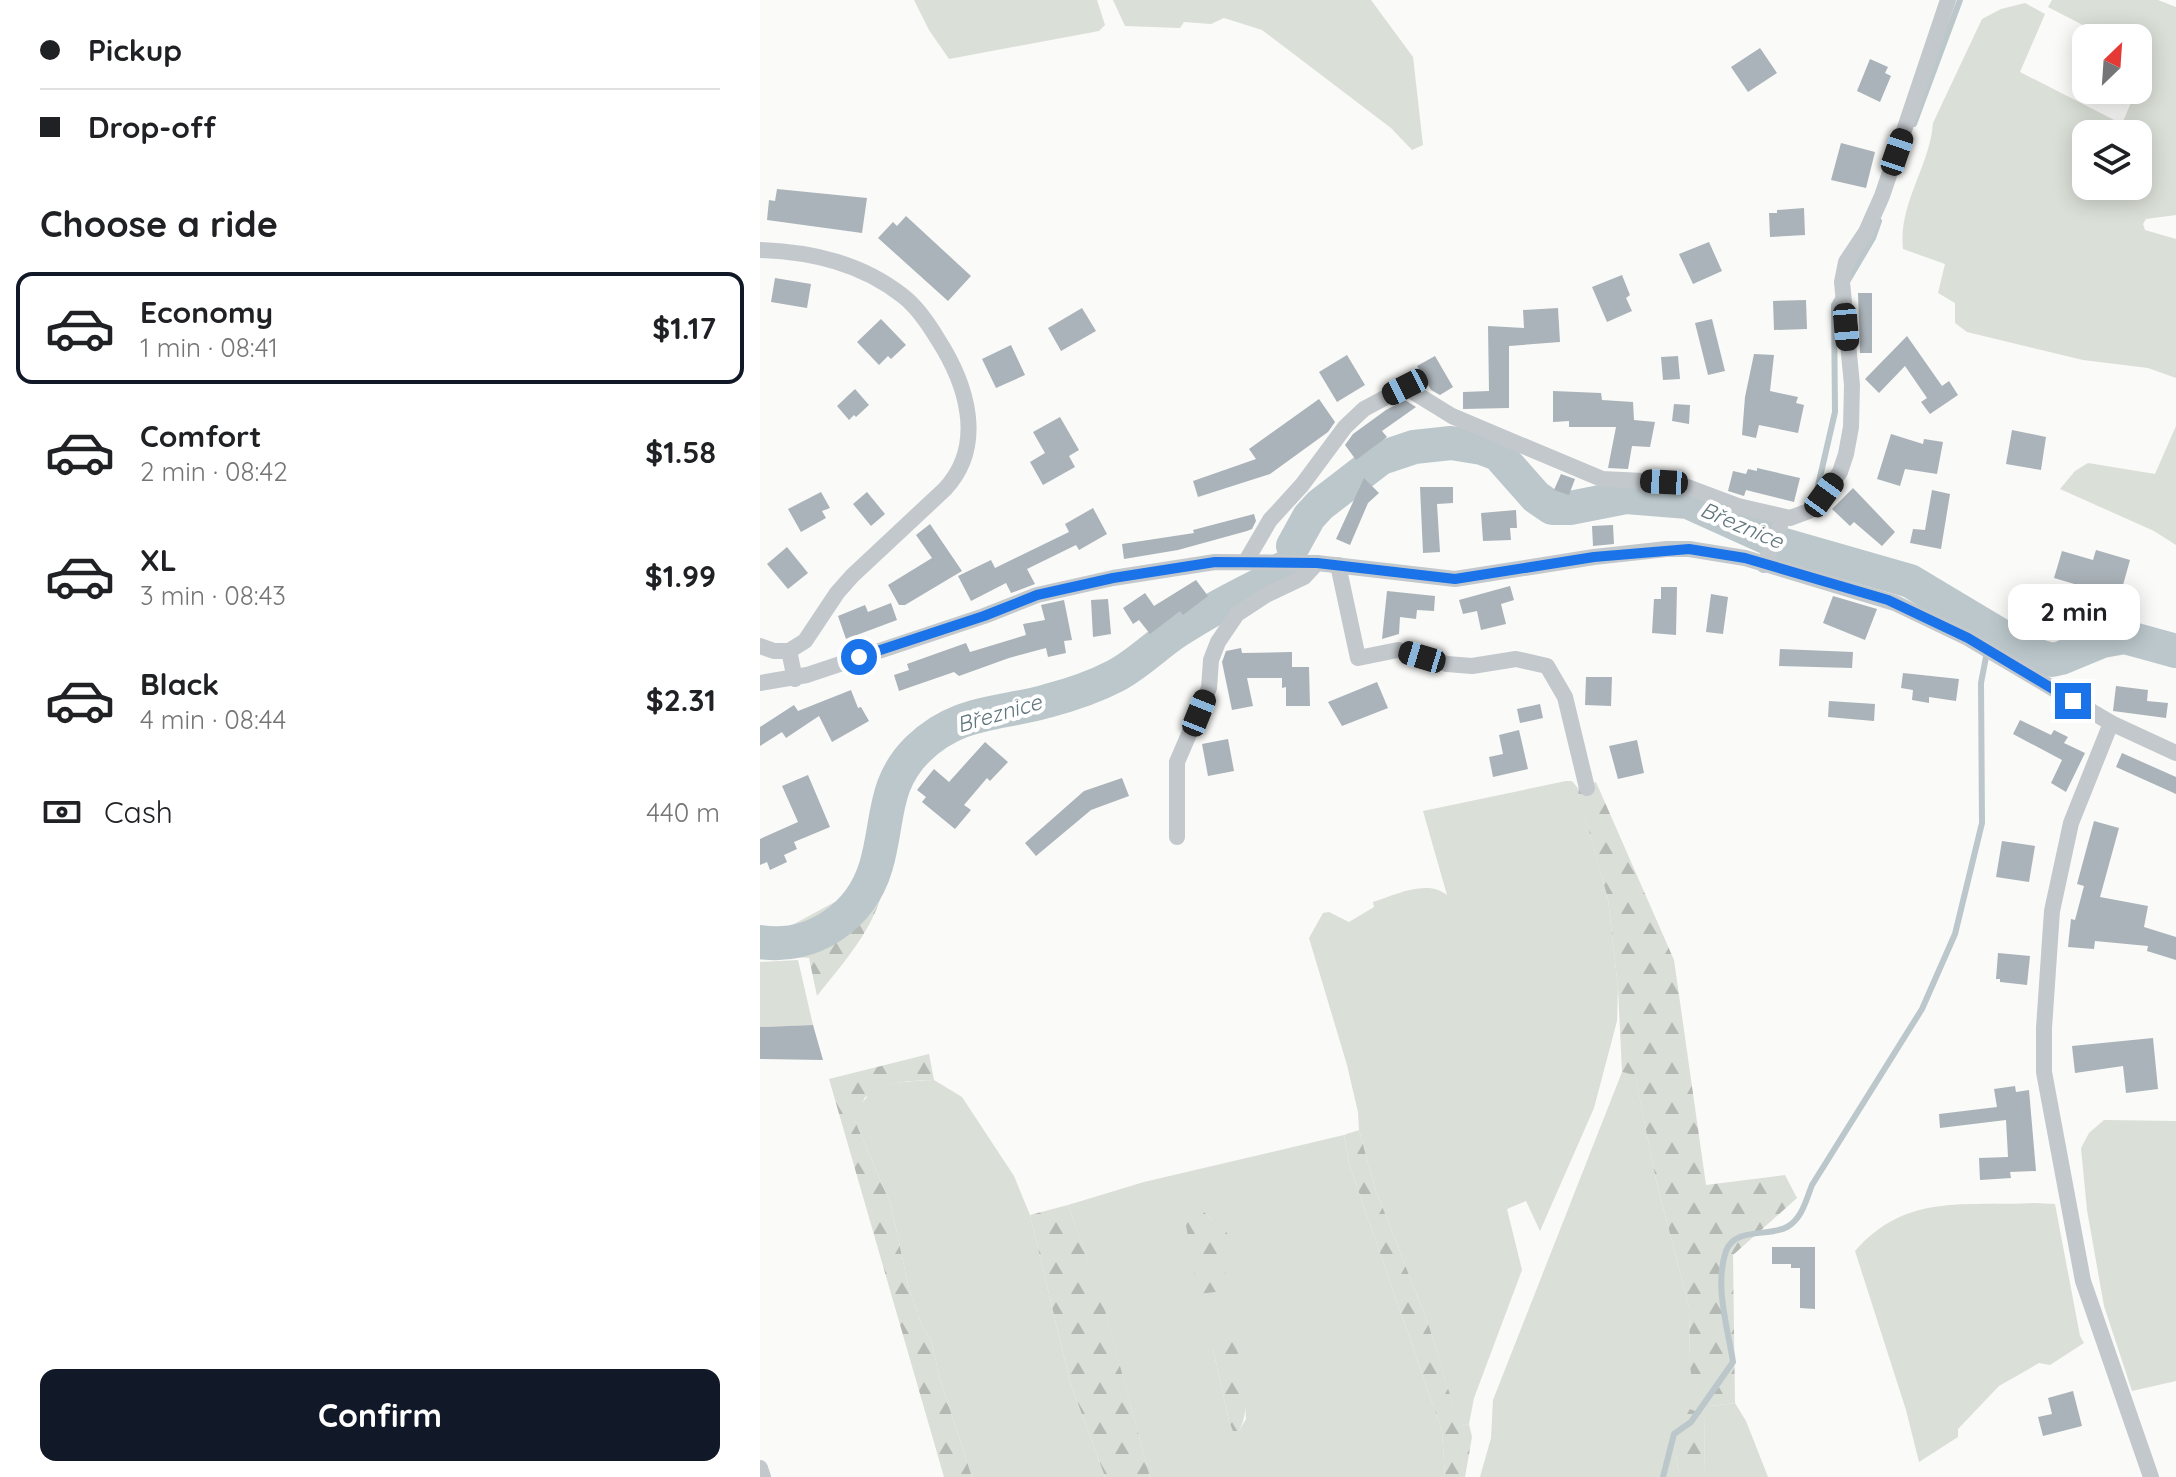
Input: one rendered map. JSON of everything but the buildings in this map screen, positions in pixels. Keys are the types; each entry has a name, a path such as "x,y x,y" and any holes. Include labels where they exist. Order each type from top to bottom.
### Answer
{"street":[{"path":"1766,558 1780,524 1816,504 1834,482 1846,454 1851,427 1852,385 1843,267 1866,232 1878,205 1948,0"},
{"path":"760,250 804,253 834,260 901,295 919,312 948,354 963,392 969,418 966,455 954,480 852,576 805,641 789,651 774,651 760,646"},
{"path":"1246,561 1270,520 1302,485 1345,427 1364,409 1405,387 1452,416 1590,475 1613,481 1682,485 1780,524"},
{"path":"760,683 795,679 984,616 1037,595 1113,578 1215,562 1317,563 1455,579 1594,557 1689,549 1766,558 1881,597 1968,638 2111,723 2176,753"},
{"path":"1177,837 1177,762 1209,688 1211,660 1218,642 1237,614 1266,595 1304,577 1317,563"},
{"path":"1338,565 1358,658 1398,650 1447,664 1472,666 1516,659 1547,666 1565,697 1587,788"},
{"path":"789,651 795,679"},
{"path":"2111,723 2071,823 2052,911 2044,1072 2083,1281 2151,1477"},
{"path":"760,1468 763,1477"}],"green space":[{"path":"914,0 1097,0 1105,25 1099,31 949,59 929,30"},
{"path":"1113,0 1371,0 1413,57 1423,145 1412,150 1391,128 1262,30 1224,18 1211,24 1184,22 1180,28 1125,26"},
{"path":"2052,0 2158,0 2176,7 2176,215 2146,219 2143,224 2145,230 2176,239 2176,378 2148,368 2083,360 1967,332 1955,323 1955,303 1938,293 1945,264 1903,249 1905,216 1931,139 1933,123 1982,19 2001,9 2025,3 2045,14 2020,72 2072,99 2072,104 2083,104 2114,120 2072,120 2072,200 2152,200 2152,120 2124,120 2130,104 2152,104 2152,24 2081,24 2048,7"},
{"path":"2176,426 2176,545 2154,531 2060,489 2075,471 2088,463 2155,474"},
{"path":"1572,781 1577,787 1608,899 1618,988 1617,1021 1594,1108 1540,1231 1526,1201 1507,1209 1522,1270 1474,1398 1469,1424 1464,1426 1458,1422 1429,1326 1375,1188 1359,1130 1347,1065 1309,938 1323,913 1329,912 1349,922 1374,907 1373,902 1401,892 1430,888 1447,895 1423,811"},
{"path":"1596,782 1674,960 1706,1185 1785,1175 1797,1198 1733,1255 1735,1403 1710,1406 1694,1399 1689,1307 1656,1180 1635,1075 1622,1072 1618,988 1608,899 1577,788"},
{"path":"864,864 885,873 877,907 861,939 817,996 809,958 760,954 760,928 783,930 842,898"},
{"path":"798,960 813,1025 760,1027 760,962"},
{"path":"929,1054 934,1080 894,1084 865,1097 855,1121 891,1205 909,1289 922,1326 931,1340 940,1379 972,1477 944,1477 829,1079"},
{"path":"1622,1072 1635,1074 1656,1180 1689,1307 1690,1365 1710,1406 1735,1403 1746,1421 1768,1477 1704,1477 1705,1416 1676,1455 1679,1477 1480,1477 1491,1438 1493,1400"},
{"path":"934,1080 962,1097 1014,1176 1030,1215 1070,1382 1105,1477 972,1477 940,1379 931,1340 922,1326 909,1289 891,1205 855,1121 866,1098 875,1091 896,1083"},
{"path":"2104,1120 2176,1121 2176,1381 2132,1391 2104,1306 2087,1210 2081,1148 2089,1133"},
{"path":"1359,1130 1375,1188 1429,1326 1458,1421 1464,1426 1469,1424 1472,1437 1465,1477 1445,1477 1442,1431 1349,1164 1344,1135"},
{"path":"1344,1135 1349,1164 1442,1431 1445,1477 1150,1477 1102,1300 1068,1205 1144,1182","holes":["1195,1204 1212,1220 1224,1275 1224,1290","1213,1349 1244,1385 1246,1419 1239,1431 1229,1421"]},
{"path":"1195,1203 1212,1220 1225,1226 1229,1241 1224,1291 1198,1294 1183,1208"},
{"path":"1961,1204 2055,1204 2080,1336 2084,1343 2050,1365 2039,1363 1999,1386 1958,1429 1958,1437 1919,1462 1906,1410 1855,1251 1875,1232 1895,1219 1916,1211"},
{"path":"1068,1205 1102,1299 1150,1477 1105,1477 1070,1382 1030,1215"},
{"path":"1228,1335 1233,1336 1245,1384 1246,1409 1239,1431 1233,1431 1229,1421 1213,1349"},
{"path":"1687,1408 1705,1415 1704,1477 1679,1477 1676,1455"}],"waterway":[{"path":"1914,124 1960,0"},
{"path":"1847,282 1873,238 1879,221"},
{"path":"1817,490 1835,412 1834,305 1840,295"},
{"name":"Březnice","path":"1293,546 1309,517 1320,505 1381,458 1414,447 1451,443 1498,454 1536,497 1552,508 1570,508 1626,497 1688,502 1781,544 1910,581 2032,654 2052,660 2102,641 2125,637 2176,651"},
{"path":"1781,544 1794,534"},
{"name":"Březnice","path":"760,942 798,941 816,935 846,915 859,901 876,866 888,804 898,776 906,762 933,736 963,720 1056,699 1107,680 1132,666 1190,623 1270,580 1282,569"},
{"path":"1663,1477 1674,1434 1691,1422 1733,1362 1721,1278 1730,1243 1744,1235 1779,1230 1796,1219 1812,1185 1922,1009 1955,934 1982,823 1981,683 1991,631"}],"route":[{"path":"859,657 1037,595 1113,578 1215,562 1317,563 1455,579 1594,557 1689,549 1745,558 1888,600 1968,638 2073,701"}]}
